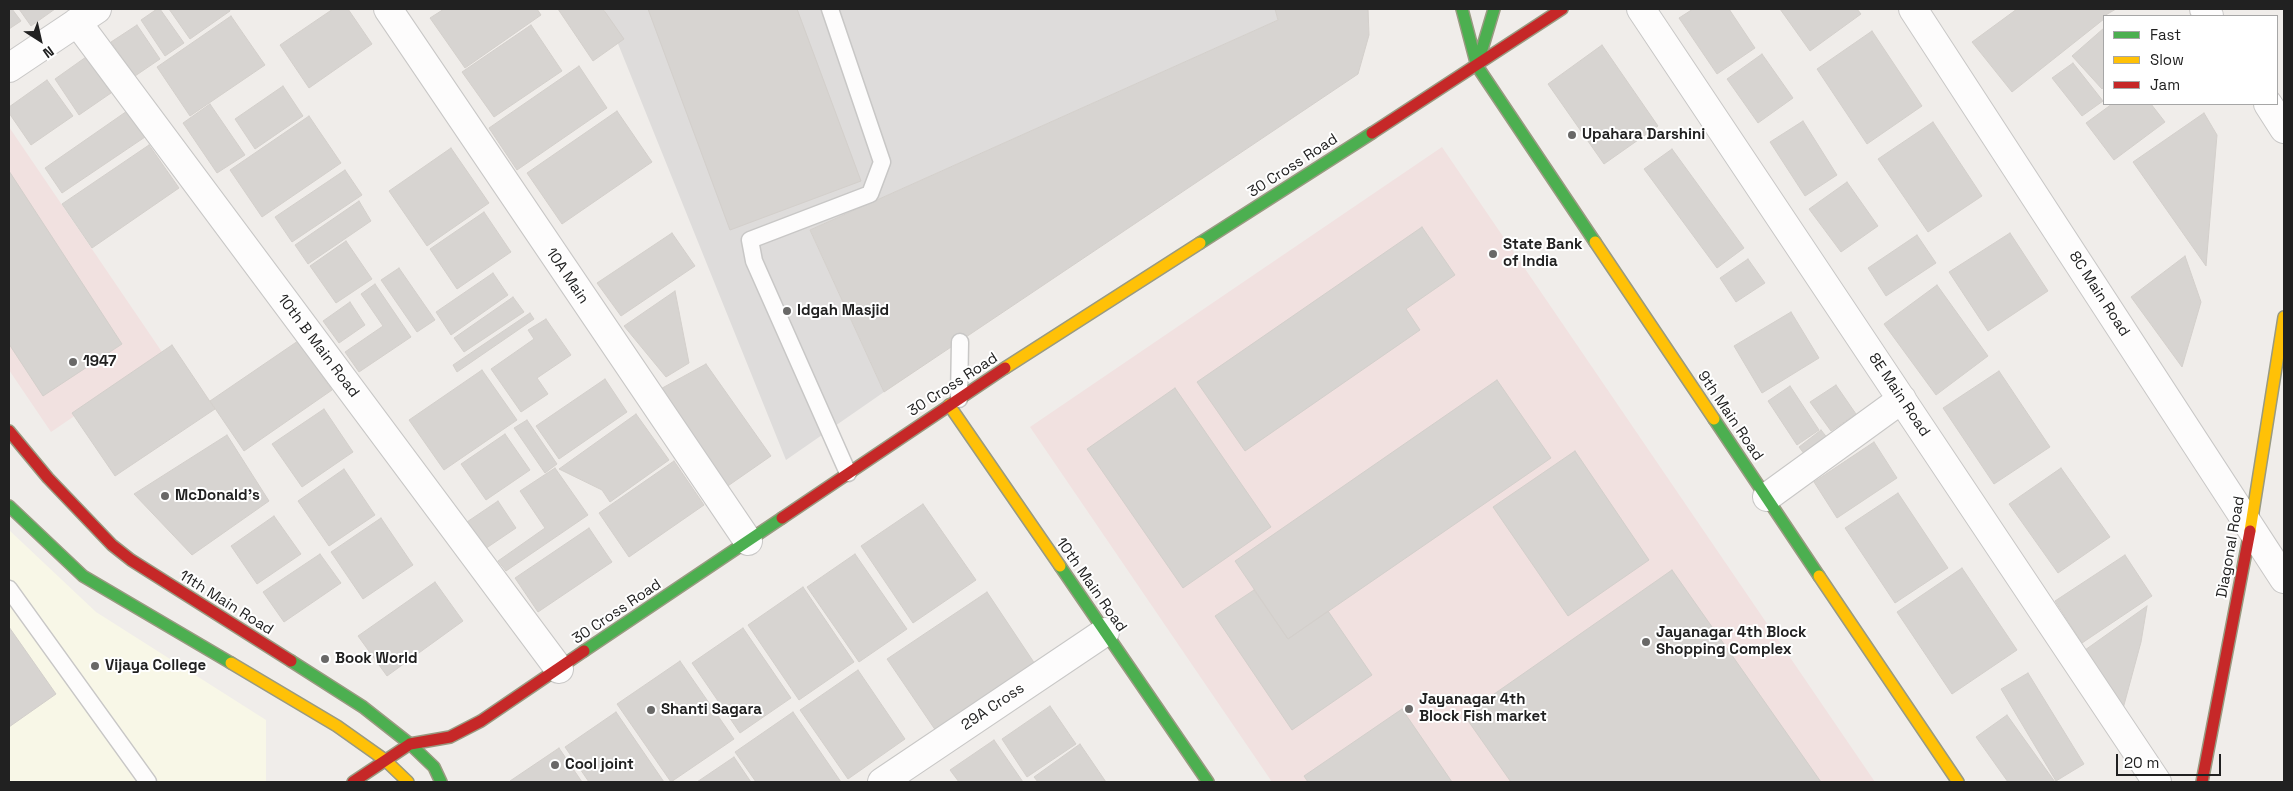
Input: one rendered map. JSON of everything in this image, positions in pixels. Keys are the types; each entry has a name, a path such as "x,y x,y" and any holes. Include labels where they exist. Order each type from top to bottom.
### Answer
{"main road":[{"name":"9th Main Road","path":"1462,9 1478,66 1958,782"},
{"path":"1478,66 1494,9"},
{"name":"30 Cross Road","path":"450,738 481,721 560,669 954,402 1478,66 1562,9"},
{"name":"Diagonal Road","path":"2202,782 2251,528 2284,317"},
{"name":"10th Main Road","path":"954,402 1105,632 1208,782"},
{"name":"11th Main Road","path":"9,432 48,478 112,545 131,560 363,707 410,744 438,760 440,782"},
{"path":"9,506 83,576 337,726 385,760 408,782"},
{"path":"353,782 410,744 450,738"},
{"path":"423,777 438,760 450,738"}],"street":[{"name":"10A Main","path":"388,9 748,541"},
{"name":"8E Main Road","path":"1641,9 2157,782"},
{"name":"8C Main Road","path":"1913,9 2284,579"},
{"path":"9,68 87,16"},
{"name":"10th B Main Road","path":"87,16 560,669"},
{"path":"2269,105 2284,129"},
{"path":"1767,497 1902,399"},
{"name":"29A Cross","path":"882,782 1105,632"}],"lane":[{"path":"830,9 882,162 870,194 750,240 754,261 848,473"},
{"path":"954,402 960,342"},
{"path":"9,589 148,782"}],"shaded area":[{"name":"Idgah Masjid","path":"604,9 1275,9 1278,20 810,230 884,392 786,460"},
{"path":"9,127 164,355 51,432 9,370"},
{"path":"1442,147 1875,782 1272,782 1030,427"},
{"name":"Vijaya College","path":"9,530 96,612 266,720 266,782 9,782"}],"building":[{"path":"9,9 12,9 21,21 9,29"},
{"path":"19,9 55,9 31,26"},
{"path":"157,9 160,9 184,43 165,56 141,20"},
{"path":"169,9 229,9 230,11 190,39"},
{"path":"333,9 348,9 372,44 309,88 280,45"},
{"path":"444,9 537,9 541,15 465,68 430,18"},
{"path":"558,9 603,9 624,39 593,61"},
{"path":"648,9 797,9 861,181 730,230"},
{"path":"1275,9 1368,9 1369,35 1358,74 884,392 810,230 1278,20"},
{"path":"1693,9 1729,9 1755,48 1717,74 1679,18"},
{"path":"1780,9 1857,9 1861,14 1810,51"},
{"path":"2017,9 2116,9 2103,15 2103,20 2012,92 1972,42"},
{"path":"231,16 265,65 190,116 157,67"},
{"path":"137,25 160,59 135,76 111,42"},
{"path":"531,25 562,71 494,117 462,72"},
{"path":"2103,29 2102,89 2072,56"},
{"path":"1872,31 1922,106 1867,144 1817,69"},
{"path":"1602,45 1658,126 1604,164 1548,84"},
{"path":"1762,54 1793,98 1758,123 1727,79"},
{"path":"86,57 111,93 79,115 55,79"},
{"path":"2073,63 2103,101 2082,116 2052,78"},
{"path":"579,66 607,108 517,170 489,128"},
{"path":"47,80 73,116 31,145 9,113 9,107"},
{"path":"283,86 303,116 255,149 235,119"},
{"path":"210,104 245,155 217,173 183,123"},
{"path":"2111,105 2152,105 2165,122 2114,160 2086,123"},
{"path":"130,109 148,135 62,193 45,168"},
{"path":"617,111 652,162 562,224 527,173"},
{"path":"2204,113 2217,135 2206,266 2133,162"},
{"path":"309,116 341,163 262,217 230,170"},
{"path":"1803,121 1837,175 1805,196 1770,142"},
{"path":"1933,122 1982,196 1928,232 1878,159"},
{"path":"149,145 179,188 92,248 62,204"},
{"path":"451,148 489,203 427,246 389,191"},
{"path":"1672,149 1744,248 1717,268 1644,169"},
{"path":"345,170 362,195 292,242 275,217"},
{"path":"9,171 122,344 43,396 9,344"},
{"path":"1847,182 1878,226 1841,252 1809,209"},
{"path":"359,201 371,221 308,264 295,245"},
{"path":"484,212 511,252 457,289 430,249"},
{"path":"1422,227 1455,275 1406,309 1420,330 1245,451 1197,382"},
{"path":"672,233 695,266 621,316 597,283"},
{"path":"2010,233 2048,291 1988,331 1949,272"},
{"path":"1917,235 1936,263 1886,296 1868,268"},
{"path":"346,241 372,279 336,303 310,266"},
{"path":"2185,256 2201,302 2182,367 2131,297"},
{"path":"1748,259 1765,283 1736,302 1720,278"},
{"path":"399,268 435,320 417,332 381,280"},
{"path":"493,273 508,295 451,335 436,312"},
{"path":"375,284 411,337 359,372 345,352 383,326 361,294"},
{"path":"1937,285 1988,356 1936,395 1884,324"},
{"path":"675,291 689,363 666,377 624,326"},
{"path":"513,297 524,312 464,352 454,338"},
{"path":"350,302 365,325 339,343 323,321"},
{"path":"1791,312 1819,358 1762,393 1734,346"},
{"path":"530,313 534,319 457,372 453,365"},
{"path":"546,319 571,355 537,378 548,394 521,412 491,369 534,339 528,330"},
{"path":"298,341 332,390 244,451 210,401"},
{"path":"172,345 215,409 115,476 72,413"},
{"path":"706,364 771,456 722,490 655,392"},
{"path":"482,370 517,420 444,470 409,420"},
{"path":"1999,371 2050,447 1994,484 1943,408"},
{"path":"605,379 627,412 559,459 536,426"},
{"path":"1497,380 1551,458 1288,639 1235,561"},
{"path":"1836,385 1856,414 1831,431 1810,402"},
{"path":"1790,386 1819,430 1797,445 1768,401"},
{"path":"1175,388 1271,527 1183,588 1087,449"},
{"path":"324,409 353,452 302,487 272,444"},
{"path":"636,414 669,460 610,502 602,490 559,469"},
{"path":"527,420 557,464 545,473 514,428"},
{"path":"1821,430 1833,445 1811,463 1799,447"},
{"path":"505,434 530,470 486,500 461,464"},
{"path":"227,435 269,501 192,555 134,494"},
{"path":"1874,442 1897,478 1837,518 1814,482"},
{"path":"1575,451 1649,560 1568,616 1493,507"},
{"path":"674,461 704,505 629,557 599,513"},
{"path":"555,468 588,515 506,571 498,561 545,528 520,491"},
{"path":"2061,468 2110,537 2058,573 2009,504"},
{"path":"344,469 375,515 329,546 298,501"},
{"path":"1898,493 1948,568 1895,603 1845,528"},
{"path":"498,501 516,528 479,553 461,526"},
{"path":"923,504 976,580 913,623 861,546"},
{"path":"274,516 301,554 257,584 231,546"},
{"path":"381,518 413,565 363,599 331,552"},
{"path":"589,528 612,562 538,612 515,578"},
{"path":"320,554 341,583 284,622 263,592"},
{"path":"855,554 907,629 859,662 807,587"},
{"path":"2125,555 2152,596 2082,643 2055,601"},
{"path":"1962,568 2017,650 1952,694 1897,612"},
{"name":"Jayanagar 4th Block Shopping Complex","path":"1672,570 1821,782 1511,782 1464,715"},
{"path":"435,582 463,621 387,676 358,636"},
{"path":"803,587 854,662 799,700 748,625"},
{"path":"1254,590 1288,639 1328,611 1372,675 1292,730 1215,616"},
{"path":"987,592 1035,664 936,731 887,659"},
{"path":"2147,606 2141,642 2121,716 2078,655"},
{"path":"9,627 56,694 9,727"},
{"path":"743,628 791,698 740,733 692,663"},
{"path":"680,661 734,739 671,782 617,704"},
{"path":"858,670 905,739 848,779 800,710"},
{"path":"2028,673 2084,764 2056,781 2001,689"},
{"path":"1050,706 1076,744 1027,777 1002,739"},
{"path":"1402,709 1452,782 1308,782 1304,776"},
{"path":"616,712 664,782 589,782 565,747"},
{"path":"793,712 841,782 756,782 735,752"},
{"path":"2007,715 2055,782 2008,782 1976,737"},
{"path":"994,740 1023,782 959,782 950,770"},
{"path":"1080,744 1106,782 1038,782 1034,777"},
{"path":"559,748 582,782 510,781"},
{"path":"734,757 751,782 697,782"}],"traffic: fast":[{"path":"1462,9 1477,66 1595,242"},
{"path":"1477,66 1494,9"},
{"path":"1200,243 1372,133"},
{"path":"1714,419 1819,576"},
{"path":"9,506 83,576 231,663"},
{"path":"584,651 782,518"},
{"path":"1060,566 1208,782"},
{"path":"291,661 363,707 410,744 434,767 441,782"}],"traffic: slow":[{"path":"1595,242 1714,419"},
{"path":"1005,368 1200,243"},
{"path":"2250,531 2284,317"},
{"path":"949,405 1060,566"},
{"path":"1819,576 1958,782"},
{"path":"231,663 337,726 385,760 408,782"}],"traffic: jam":[{"path":"1372,133 1562,9"},
{"path":"782,518 1005,368"},
{"path":"9,431 48,478 112,545 131,560 291,661"},
{"path":"2202,782 2250,531"},
{"path":"353,782 410,744 450,737 481,721 584,651"}],"place":[{"name":"Upahara Darshini","path":"1572,135"},
{"name":"State Bank of India","path":"1493,254"},
{"name":"Idgah Masjid","path":"787,311"},
{"name":"1947","path":"73,362"},
{"name":"McDonald's","path":"165,496"},
{"name":"Jayanagar 4th Block Shopping Complex","path":"1646,642"},
{"name":"Book World","path":"325,659"},
{"name":"Vijaya College","path":"95,666"},
{"name":"Jayanagar 4th Block Fish market","path":"1409,709"},
{"name":"Shanti Sagara","path":"651,710"},
{"name":"Cool joint","path":"555,765"}]}
